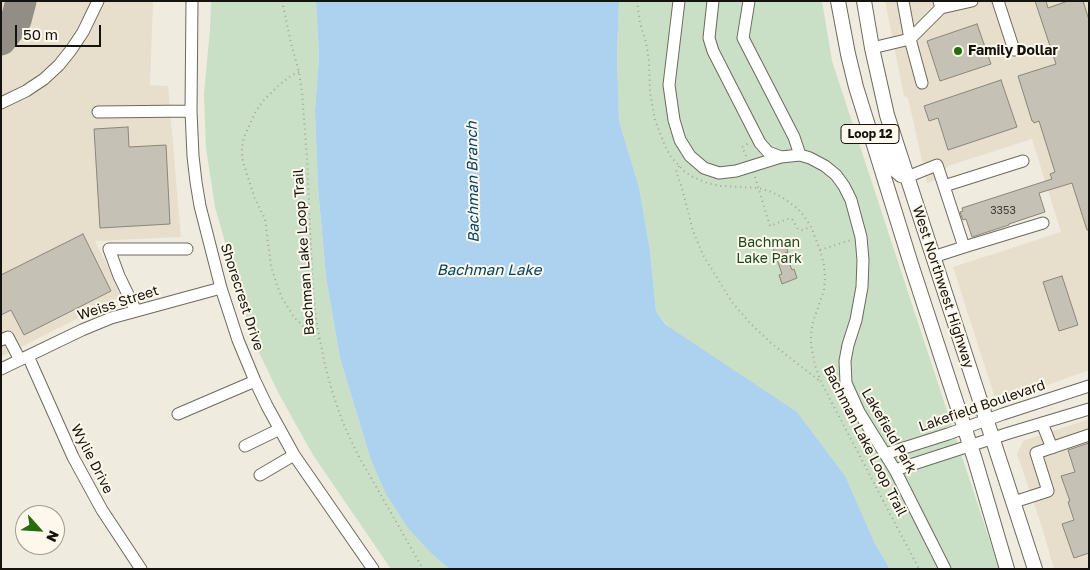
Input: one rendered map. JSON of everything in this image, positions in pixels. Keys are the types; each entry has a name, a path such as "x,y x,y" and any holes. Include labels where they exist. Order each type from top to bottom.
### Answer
{"main road":[{"name":"West Northwest Highway","path":"838,1 856,87 1009,567"},
{"name":"West Northwest Highway","path":"864,1 887,115 1035,569"},
{"path":"856,87 862,102 875,124 892,167 901,175 907,177"}],"street":[{"path":"1,103 44,80 59,65 72,50 83,32 98,1"},
{"name":"Shorecrest Drive","path":"192,1 191,111 193,156 200,206 221,288 238,340 255,381 280,429 294,455 372,569"},
{"path":"680,1 669,85 674,120 680,140 690,156 704,168 719,173 736,171 781,158 800,155 794,137 743,38 749,1"},
{"path":"713,1 709,38 713,51 760,143 768,152 781,158"},
{"path":"872,48 910,40 940,5 972,1"},
{"path":"998,1 1014,50"},
{"path":"906,2 910,40 922,83"},
{"path":"98,112 191,111"},
{"name":"Lakefield Park","path":"800,155 825,166 836,175 852,200 861,236 864,260 862,287 856,320 845,361 846,382 859,412 895,470 945,569"},
{"path":"944,186 1023,161"},
{"path":"907,177 937,165 964,248"},
{"path":"933,257 1043,223"},
{"path":"136,311 119,276 109,248 186,249"},
{"name":"Weiss Street","path":"1,369 111,318 221,288"},
{"name":"Wylie Drive","path":"1,340 8,336 24,358 72,457 102,510 141,569"},
{"path":"178,414 255,381"},
{"name":"Lakefield Boulevard","path":"885,454 1089,386"},
{"path":"895,470 1089,409"},
{"path":"1042,423 1052,448"},
{"path":"244,446 280,429"},
{"path":"1014,502 1048,491 1036,453 1089,435"},
{"path":"260,475 294,455"}],"path":[{"name":"Bachman Lake Loop Trail","path":"282,1 291,43 300,72 307,159 313,290 325,365 343,423 358,455 423,569"},
{"name":"Bachman Lake Loop Trail","path":"637,1 649,60 650,92 655,120 671,157 693,177 706,184 758,188 769,191 790,202 804,216 811,227 820,250 825,277 824,290 811,334 815,366 821,382 919,569"},
{"path":"300,72 292,75 279,85 263,101 256,111 244,138 242,154 255,199 265,219 273,277 282,298 294,317 320,340"},
{"path":"758,139 742,147 751,166 770,226 786,219 792,219 798,229 802,230 811,227"},
{"path":"679,166 676,172 693,231 703,255 732,302 771,344 821,382"},
{"path":"820,250 861,236"}],"shaded area":[{"path":"1,1 153,1 150,85 168,86 181,237 95,241 122,296 1,357"},
{"path":"885,1 1089,1 1089,370 1004,401 995,398 953,267 1061,232 1032,139 948,166 945,170 947,176 927,183 908,98 904,96"},
{"path":"1089,419 1089,569 1054,569 1017,454 1023,441"}],"green space":[{"path":"211,1 315,1 316,3 319,56 315,111 318,188 326,277 340,358 370,457 432,554 449,569 391,569 313,455 279,394 253,340 215,207 206,148 204,94"},
{"name":"Bachman Lake Park","path":"619,1 822,1 832,61 999,569 890,569 874,542 666,324 656,311 650,251 639,187 619,121 617,56"}],"water":[{"name":"Bachman Lake","path":"316,1 619,1 617,56 619,121 639,187 650,251 656,311 666,325 797,412 845,476 874,542 890,569 449,569 432,554 408,528 386,494 370,457 340,358 326,277 318,188 315,111 319,56"}],"building":[{"path":"1035,1 1046,1 1048,8 1068,1 1083,1 1089,20 1089,230 1087,230 1072,183 1039,193 1045,212 972,237 966,219 963,220 960,212 963,211 962,208 1052,179 1050,174 1055,172 1039,121 1034,123 1032,121 1018,76 1056,64"},
{"name":"Family Dollar","path":"977,24 991,64 940,81 927,41"},
{"path":"1001,80 1017,127 948,150 938,118 929,121 924,106"},
{"path":"128,127 129,147 166,145 170,224 100,228 94,129"},
{"path":"83,234 111,291 24,335 11,310 1,315 1,275"},
{"path":"785,243 788,252 785,253 797,278 782,284 779,275 782,274 773,248"},
{"path":"1062,276 1078,325 1059,331 1043,282"},
{"path":"1089,443 1089,553 1074,558 1062,524 1074,520 1068,502 1070,501 1061,476 1075,472 1068,450"}],"taxiway":[{"path":"1,40 16,20 21,1"}],"place":[{"name":"Family Dollar","path":"958,51"}],"water label":[{"name":"Bachman Branch","path":"473,182"}]}
